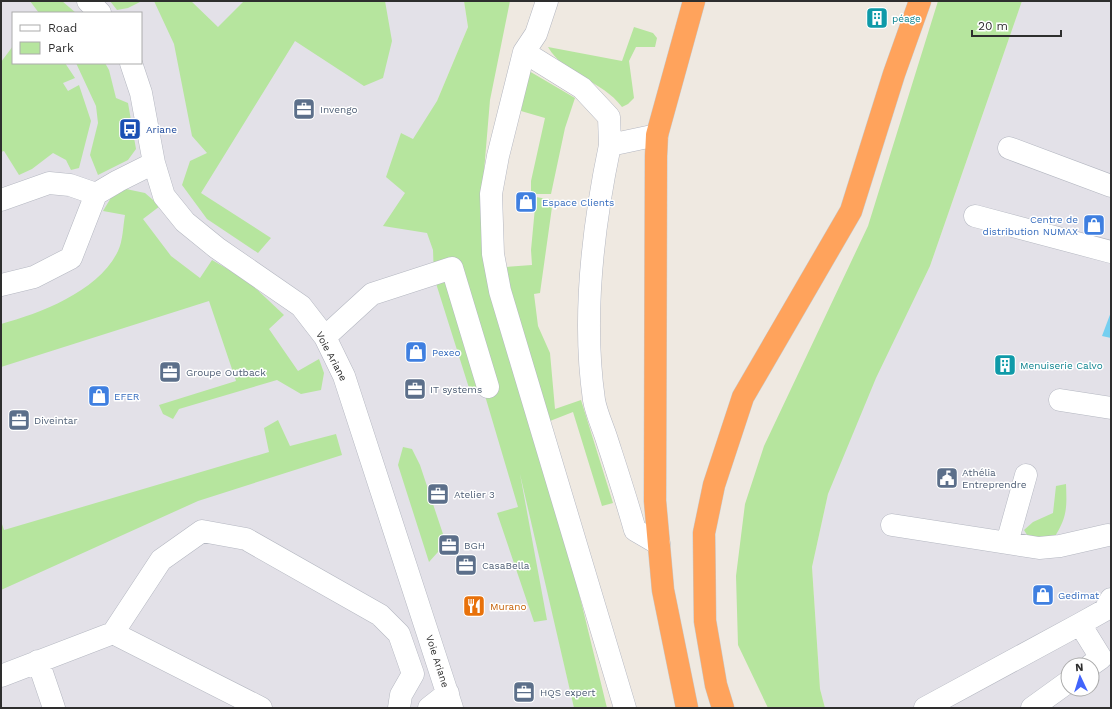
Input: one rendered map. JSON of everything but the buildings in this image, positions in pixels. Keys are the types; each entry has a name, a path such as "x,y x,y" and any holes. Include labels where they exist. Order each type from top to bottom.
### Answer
{"highway":[{"path":"687,708 663,590 655,501 657,135 694,1"},
{"path":"723,708 716,685 705,621 704,533 714,485 743,397 851,211 894,74 920,1"}],"street":[{"path":"88,1 99,12"},
{"path":"547,1 530,43 498,156 491,194 493,254 500,291 625,708"},
{"path":"530,43 582,88 609,118 610,144 602,180 590,284 588,334 594,402 627,499 635,530 659,544"},
{"name":"Voie Ariane","path":"131,64 141,94 154,163 164,196 185,222 217,248 302,306 325,337 344,376 450,700"},
{"path":"610,144 657,135"},
{"path":"1009,148 1111,186"},
{"path":"1,285 34,277 71,258 96,194 154,163"},
{"path":"1,200 49,183 70,185 96,194"},
{"path":"975,216 1111,252"},
{"path":"325,337 372,294 452,268 488,387"},
{"path":"1060,400 1111,408"},
{"path":"1007,543 1026,475"},
{"path":"892,525 1040,548 1060,546 1110,533"},
{"path":"1,676 113,633 161,560 202,532 246,539 380,615 399,634 413,674 401,694 399,708"},
{"path":"925,708 1105,610 1111,600"},
{"path":"1080,624 1099,657"},
{"path":"113,633 261,708"},
{"path":"38,661 54,708"},
{"path":"1032,708 1060,688"},
{"path":"428,708 450,700"}],"shaded area":[{"path":"1,1 464,1 468,27 437,101 574,708 1,708"},
{"path":"1022,1 1111,1 1111,708 825,708 820,689 812,567 828,494 861,407 930,266"}],"green space":[{"path":"30,1 62,1 75,12 38,12"},
{"path":"110,1 142,1 128,8 117,10"},
{"path":"154,1 191,1 218,27 244,1 385,1 392,41 383,78 364,86 295,41 201,193 271,238 258,253 207,219 182,185 190,161 207,153 192,136 174,44"},
{"path":"464,1 510,1 490,100 482,195 607,708 574,708 520,474 547,620 534,622 497,513 518,507 483,389 469,388 434,277 433,250 427,233 383,226 405,193 386,177 401,133 413,139 437,101 468,27"},
{"path":"938,1 1022,1 930,266 876,378 828,494 812,567 820,689 825,708 768,708 738,645 736,576 745,504 764,446 868,226"},
{"path":"634,27 653,33 657,38 655,47 636,47 629,61 634,98 622,107 604,90 564,65 555,57 548,47 622,61"},
{"path":"12,47 12,64 66,64 75,78 63,83 68,91 79,85 91,121 79,168 71,170 66,160 53,153 32,169 19,175 4,151 1,152 1,62"},
{"path":"76,64 106,64 109,70 116,98 128,103 136,149 128,160 98,175 90,155 98,123 96,106"},
{"path":"529,71 575,98 565,128 551,194 531,194 531,181 545,118 521,111"},
{"path":"126,189 145,193 160,206 143,219 171,256 200,278 212,260 248,281 284,315 269,329 298,371 319,359 324,373 321,390 301,394 277,380 179,409 173,419 163,414 159,405 236,381 209,301 1,367 1,324 51,307 83,289 97,278 109,265 120,247 125,215 103,211 112,196"},
{"path":"536,197 553,200 540,293 534,294 538,326 550,353 555,409 581,400 613,503 602,506 573,412 550,421 511,313 505,267 532,265 531,250"},
{"path":"278,420 290,446 336,434 342,455 198,501 1,590 1,521 4,530 269,452 264,428"},
{"path":"403,447 412,449 420,465 446,543 429,562 398,465"},
{"path":"1066,484 1064,518 1054,538 1029,538 1024,530 1033,522 1053,513 1056,486"}],"water":[{"path":"1111,312 1111,338 1102,336"}],"place":[{"name":"péage","path":"877,18"},
{"name":"Invengo","path":"304,109"},
{"name":"Ariane","path":"130,129"},
{"name":"Espace Clients","path":"526,202"},
{"name":"Centre de distribution NUMAX","path":"1094,225"},
{"name":"Pexeo","path":"416,352"},
{"name":"Menuiserie Calvo","path":"1005,365"},
{"name":"Groupe Outback","path":"170,372"},
{"name":"IT systems","path":"415,389"},
{"name":"EFER","path":"99,396"},
{"name":"Diveintar","path":"19,420"},
{"name":"Athélia Entreprendre","path":"947,478"},
{"name":"Atelier 3","path":"438,494"},
{"name":"BGH","path":"449,545"},
{"name":"CasaBella","path":"466,565"},
{"name":"Gedimat","path":"1043,595"},
{"name":"Murano","path":"474,606"},
{"name":"HQS expert","path":"524,692"}]}
